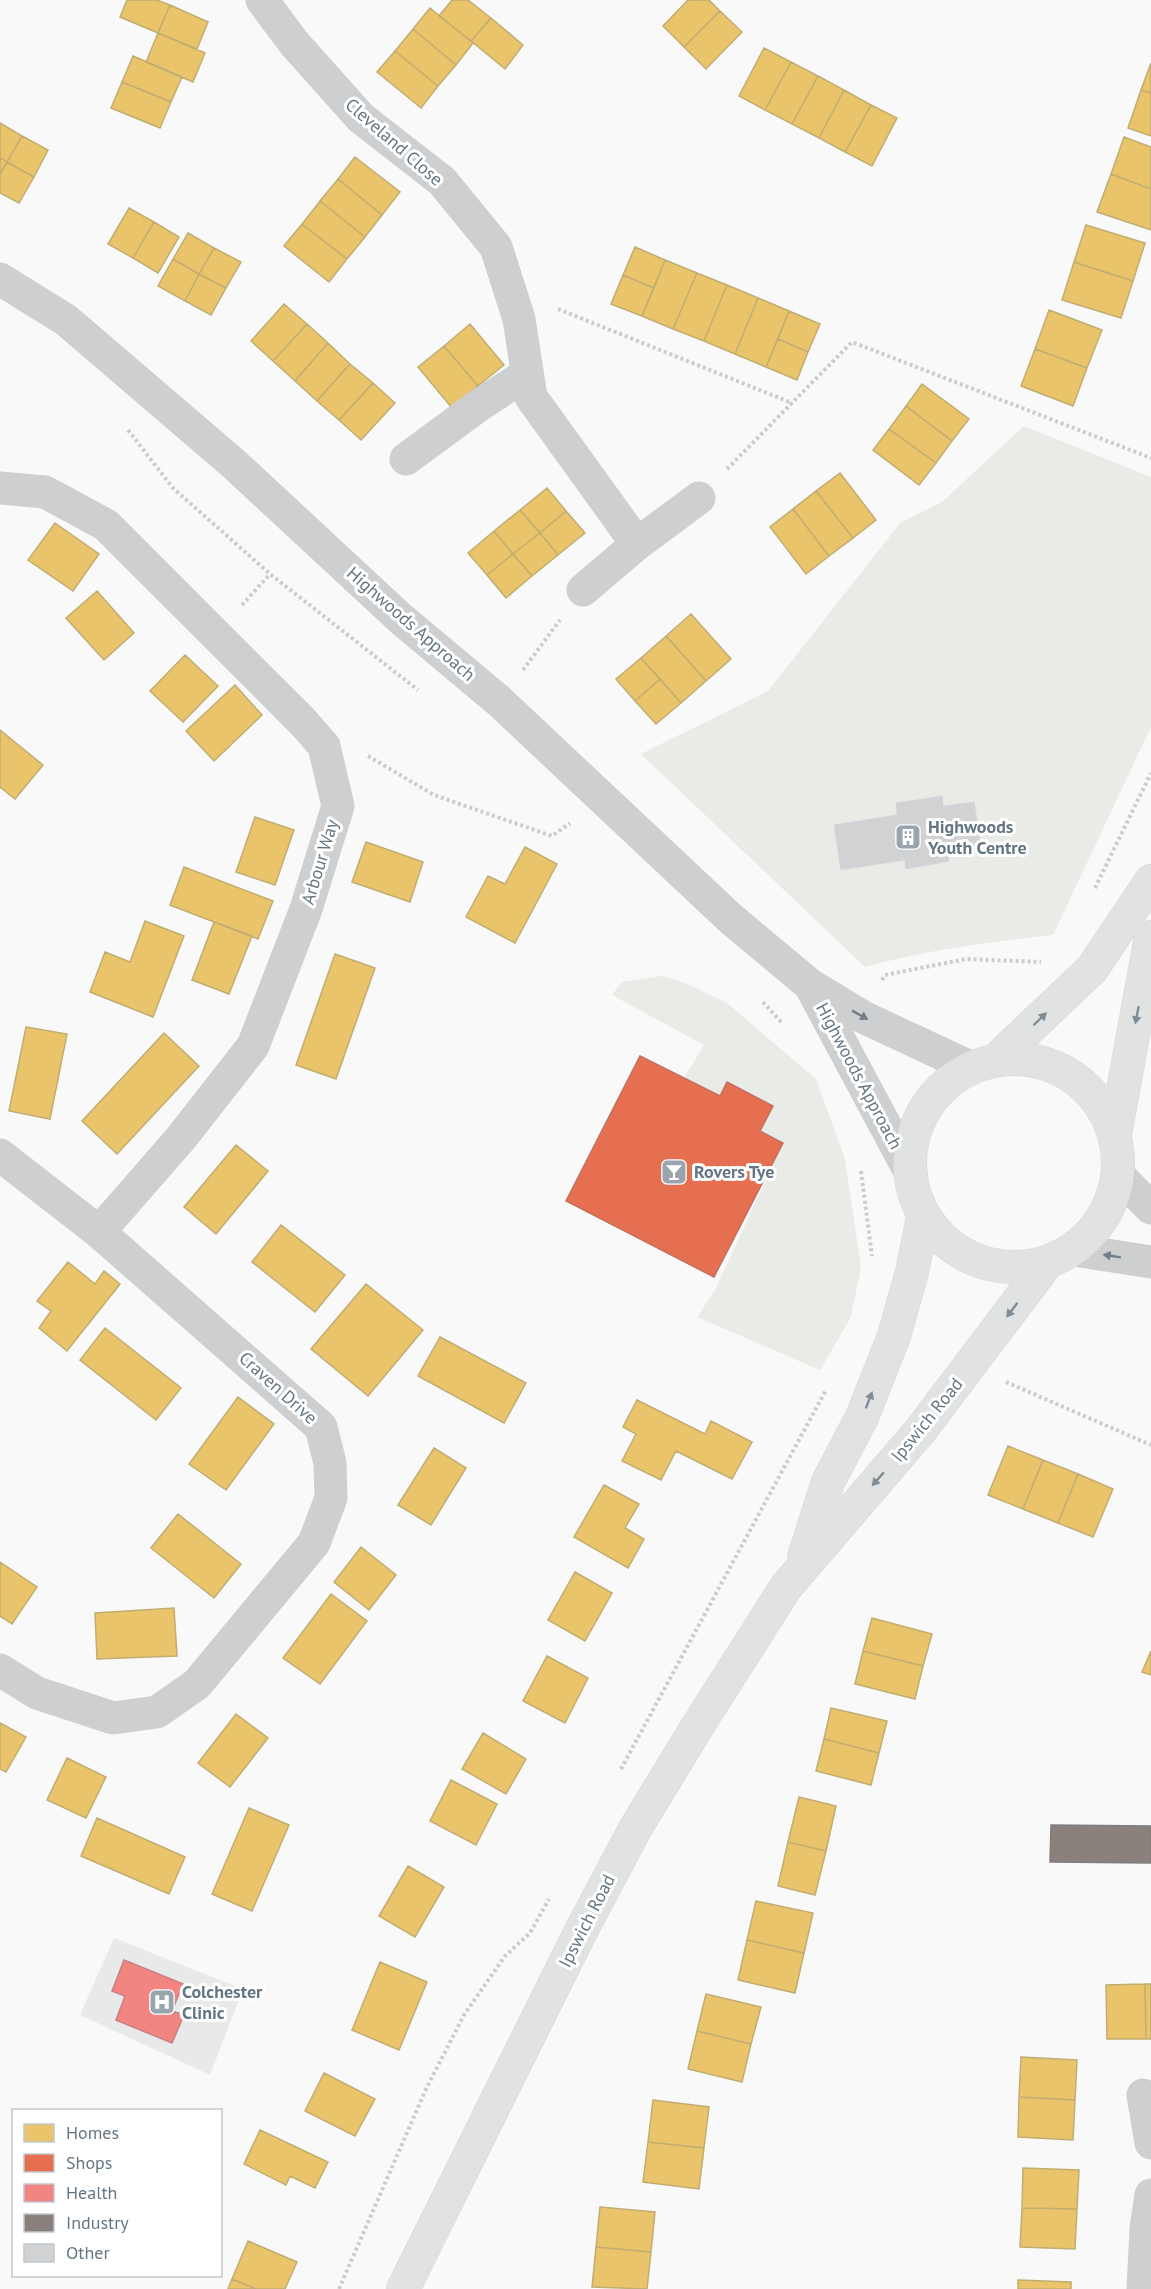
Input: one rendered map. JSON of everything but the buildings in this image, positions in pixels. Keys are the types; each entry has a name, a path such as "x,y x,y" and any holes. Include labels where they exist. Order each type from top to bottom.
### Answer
{"main road":[{"path":"1151,881 1092,969 984,1063 939,1089 915,1125 908,1168 923,1217 959,1253 1004,1269 1061,1257 1105,1217 1119,1176 1115,1134 1151,937"},
{"path":"984,1063 1034,1060 1055,1067 1092,1093 1115,1134"},
{"name":"Ipswich Road","path":"800,1571 828,1482 862,1417 894,1336 912,1272 923,1217"},
{"name":"Ipswich Road","path":"403,2289 581,1931 635,1829 774,1607 800,1571 920,1431 970,1366 1061,1257"}],"street":[{"name":"Cleveland Close","path":"262,0 294,43 361,118 442,181 496,247 519,319 531,397 637,544"},
{"name":"Highwoods Approach","path":"0,279 66,320 234,464 400,618 500,701 730,918 810,984 863,1017 984,1063"},
{"path":"406,459 478,406 527,374"},
{"name":"Arbour Way","path":"0,488 45,492 106,525 295,714 324,747 338,806 306,909 252,1046 181,1138 99,1232"},
{"path":"583,590 637,544 699,498"},
{"name":"Highwoods Approach","path":"810,984 908,1168"},
{"name":"Craven Drive","path":"0,1155 99,1232 321,1427 330,1463 331,1498 314,1543 197,1684 157,1712 113,1718 37,1693 0,1670"},
{"path":"1119,1176 1151,1208"},
{"path":"1061,1257 1151,1262"},
{"path":"1143,2095 1151,2143"},
{"path":"1143,2289 1146,2228 1151,2195"}],"path":[{"path":"510,289 792,403"},
{"path":"699,498 852,342 1151,458"},
{"path":"127,427 173,488 270,574 421,692"},
{"path":"500,701 583,590"},
{"path":"324,747 360,752 434,795 552,836 578,817"},
{"path":"1094,889 1151,773"},
{"path":"863,1017 885,975 966,959 1047,962"},
{"path":"759,998 782,1024"},
{"path":"861,1163 872,1258"},
{"path":"970,1366 1151,1445"},
{"path":"616,1777 829,1385"},
{"path":"339,2289 426,2089 464,2015 505,1956 530,1933 552,1894"}],"shaded area":[{"path":"1024,426 1151,477 1151,727 1053,935 935,951 865,967 641,754 768,691 901,522 942,502"},
{"path":"662,976 683,982 727,1003 816,1079 845,1159 861,1267 851,1317 820,1370 697,1317 715,1290 783,1143 760,1131 773,1106 727,1083 720,1096 684,1078 704,1045 612,995 622,982"},
{"name":"Colchester Clinic","path":"114,1938 243,1989 210,2075 80,2015"}],"place":[{"name":"Highwoods Youth Centre","path":"908,837"},
{"name":"Rovers Tye","path":"674,1172"},
{"name":"Colchester Clinic","path":"162,2002"}]}
